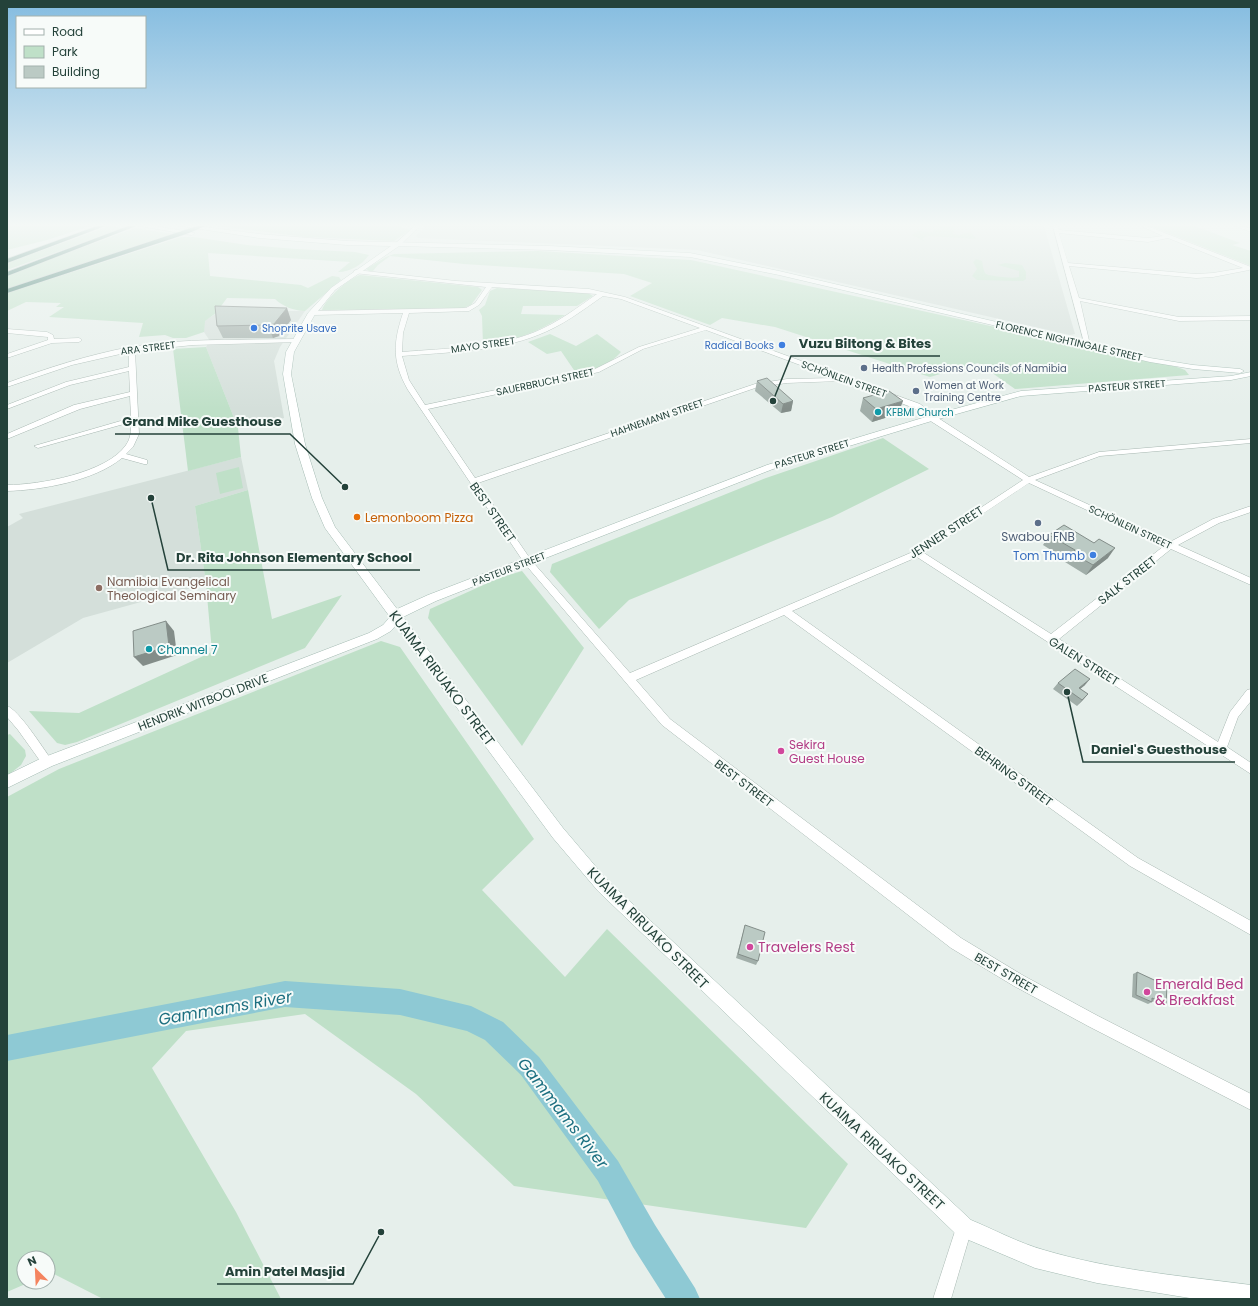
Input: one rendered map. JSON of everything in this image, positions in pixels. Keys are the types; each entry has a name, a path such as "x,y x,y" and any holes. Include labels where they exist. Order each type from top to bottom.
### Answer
{"highway":[{"path":"7,291 19,287"}],"main road":[{"name":"KUAIMA RIRUAKO STREET","path":"336,287 313,313 295,341 290,352 287,374 300,444 316,498 330,528 395,617 558,833 603,886 700,980 964,1228 986,1236 1019,1253 1088,1271 1251,1296"},
{"name":"FLORENCE NIGHTINGALE STREET","path":"834,287 1164,362 1251,373"},
{"name":"FLORENCE NIGHTINGALE STREET","path":"834,287 866,294"},
{"path":"1214,369 1224,374 1222,379"},
{"name":"PASTEUR STREET","path":"395,617 401,612 432,598 770,467 932,418 1021,394 1222,379 1251,373"},
{"name":"HENDRIK WITBOOI DRIVE","path":"7,782 47,762 373,636 387,628 395,617"}],"street":[{"path":"313,313 467,310 477,304 489,287"},
{"name":"SCHÖNLEIN STREET","path":"517,287 603,293 623,298 917,406 932,418 1028,480 1251,582"},
{"path":"1073,287 1087,345"},
{"name":"MAYO STREET","path":"398,354 484,346 524,338 546,329 603,293"},
{"path":"1076,299 1179,319 1251,318"},
{"name":"BEST STREET","path":"406,312 400,330 398,354 403,378 472,482 528,562 630,678 666,722 956,943 1019,981 1093,1021 1251,1102"},
{"name":"SAUERBRUCH STREET","path":"423,408 597,371 641,348 707,328"},
{"path":"7,331 48,334 51,336 51,341"},
{"path":"7,356 51,341 80,340"},
{"name":"ARA STREET","path":"7,385 64,365 132,349 204,342 295,341"},
{"path":"7,488 27,488 84,475 98,469 131,446 134,439 132,349"},
{"path":"7,407 75,381 132,368"},
{"name":"HAHNEMANN STREET","path":"472,482 757,385 787,381 847,380"},
{"path":"7,437 77,407 132,393"},
{"path":"38,446 134,419"},
{"name":"JENNER STREET","path":"630,678 918,553 1028,480 1099,454 1251,441"},
{"path":"120,455 144,462"},
{"name":"SALK STREET","path":"1051,640 1171,545 1216,521 1251,509"},
{"name":"GALEN STREET","path":"918,553 1221,748 1251,769"},
{"name":"BEHRING STREET","path":"786,611 1134,862 1251,928"},
{"path":"1221,748 1234,715 1251,693"},
{"path":"7,710 22,727 47,762"},
{"path":"942,1299 964,1228"}],"shaded area":[{"path":"859,287 1061,287 1075,334 1070,335"},
{"path":"305,311 280,347 274,361 284,418 238,428 206,347 210,341 204,332 204,321 217,313"},
{"name":"Namibia Evangelical Theological Seminary","path":"241,457 248,490 195,506 206,584 83,618 7,663 7,527 23,518 19,514"}],"green space":[{"path":"26,287 333,287 305,311 288,308 275,299 227,298 216,313 205,321 204,332 186,338 173,338 165,335 139,337 143,323 49,317 64,307 56,307 61,303 26,302 7,311 7,293"},
{"path":"342,287 477,287 482,290 471,305 461,309 322,310 328,300"},
{"path":"645,287 813,287 1177,367 1185,370 1189,375 1015,389 978,363 930,377 775,327 722,318 710,325 630,296"},
{"path":"497,288 588,293 593,296 577,306 523,306 521,314 565,315 545,327 526,335 483,344 482,316 479,310 485,305 490,291"},
{"path":"550,334 576,346 597,334 621,352 611,361 600,367 576,373 561,351 547,354 528,342"},
{"path":"206,347 238,428 241,457 188,471 173,349"},
{"path":"883,438 929,469 832,517 629,600 599,629 550,572 552,564 766,478"},
{"path":"239,467 243,488 220,494 216,473"},
{"path":"248,490 272,619 342,595 305,648 77,742 65,745 57,743 29,711 79,713 212,652 206,584 195,506"},
{"path":"522,571 584,648 522,746 428,618 430,609 499,578"},
{"path":"381,641 400,647 534,839 482,890 565,977 607,929 848,1164 806,1228 514,1186 416,1094 305,1014 186,1031 152,1068 236,1212 281,1299 103,1299 56,1275 56,1250 16,1250 16,1288 7,1292 7,797 59,769"},
{"path":"10,734 25,750 26,756 21,765 7,776 7,735"}],"building":[{"path":"215,306 287,308 274,324 217,326"},
{"path":"767,378 793,401 783,404 757,381"},
{"path":"889,391 903,401 876,409 863,398"},
{"path":"1064,525 1094,543 1099,539 1115,548 1093,565 1072,553 1075,550 1049,535"},
{"path":"166,621 169,646 134,657 133,631"},
{"path":"1075,669 1090,679 1079,688 1088,694 1082,700 1058,683"},
{"name":"Travelers Rest","path":"745,925 765,932 758,961 738,954"},
{"name":"Emerald Bed & Breakfast","path":"1137,972 1167,986 1166,1004 1152,998 1152,1002 1136,995"}],"waterway":[{"name":"Gammams River","path":"7,1048 285,994 400,1002 471,1019 494,1031 530,1066 608,1171 644,1236 684,1299"}],"place":[{"name":"Shoprite Usave","path":"254,328"},
{"name":"Radical Books","path":"782,345"},
{"name":"Health Professions Councils of Namibia","path":"864,368"},
{"name":"Women at Work Training Centre","path":"916,391"},
{"name":"Vuzu Biltong & Bites","path":"773,401"},
{"name":"KFBMI Church","path":"878,412"},
{"name":"Grand Mike Guesthouse","path":"345,487"},
{"name":"Dr. Rita Johnson Elementary School","path":"151,498"},
{"name":"Lemonboom Pizza","path":"357,517"},
{"name":"Swabou FNB","path":"1038,523"},
{"name":"Tom Thumb","path":"1093,555"},
{"name":"Namibia Evangelical Theological Seminary","path":"99,588"},
{"name":"Channel 7","path":"149,649"},
{"name":"Daniel's Guesthouse","path":"1067,692"},
{"name":"Sekira Guest House","path":"781,751"},
{"name":"Travelers Rest","path":"750,947"},
{"name":"Emerald Bed & Breakfast","path":"1147,992"},
{"name":"Amin Patel Masjid","path":"381,1232"}]}
